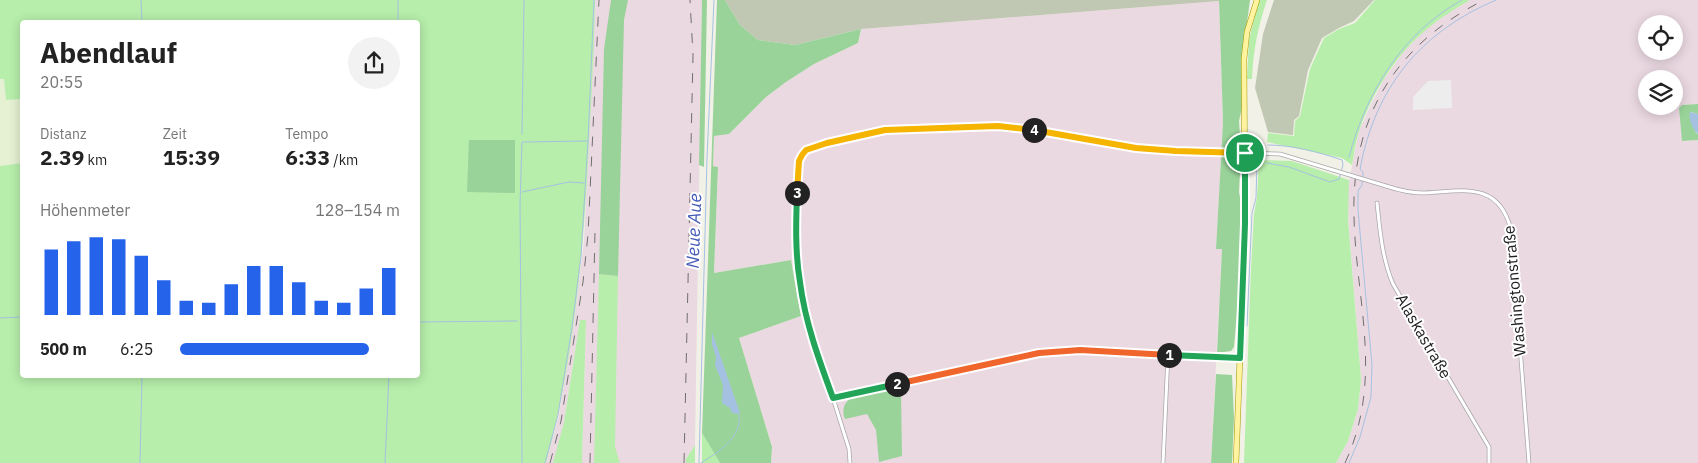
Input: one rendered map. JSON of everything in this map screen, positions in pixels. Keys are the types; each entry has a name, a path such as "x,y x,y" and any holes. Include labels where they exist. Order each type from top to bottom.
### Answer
{"main road":[{"path":"1236,463 1245,224 1245,45 1257,0"}],"street":[{"name":"Washingtonstraße","path":"833,398 809,327 799,282 796,239 799,161 806,150 827,143 885,130 998,126 1059,134 1136,148 1280,154 1399,190 1422,193 1473,190 1497,201 1503,209 1511,230 1529,463"},
{"name":"Alaskastraße","path":"1377,203 1383,252 1390,277 1489,448 1489,463"},
{"path":"850,463 849,449 833,398 1039,353 1080,350 1240,358"},
{"path":"1163,463 1168,355"}],"shaded area":[{"path":"595,0 702,0 695,445 686,459 686,463 582,463 586,320 580,321 558,449 553,463 546,463 559,415 584,241"},
{"path":"725,0 1219,1 861,29 795,45 758,40 740,25"},
{"path":"1274,0 1374,0 1354,21 1322,38 1308,70 1299,116 1294,120 1293,135 1268,132 1255,88 1263,34"},
{"path":"1470,0 1698,0 1698,104 1683,105 1683,70 1638,70 1638,115 1682,115 1682,141 1698,140 1698,463 1336,463 1348,441 1358,409 1361,379 1347,203 1348,187 1358,134 1384,79 1404,51 1424,31"},
{"path":"1219,1 1223,122 1216,249 1222,249 1211,463 771,463 772,447 739,338 801,316 791,260 714,273 718,167 713,166 714,136 729,134 766,97 786,82 814,64 858,43 861,29"},
{"path":"4,78 6,100 20,99 20,163 0,166 0,79"},
{"path":"1451,80 1452,108 1413,110 1413,97 1428,81"}],"green space":[{"path":"0,0 595,0 582,253 574,324 562,394 546,463 0,463 0,166 20,163 20,378 420,378 420,20 20,20 20,99 6,100 4,79 0,79"},
{"path":"611,0 628,0 624,20 618,276 599,274 604,49"},
{"path":"702,0 707,0 704,167 699,165"},
{"path":"717,0 725,0 740,25 758,40 795,45 861,29 858,43 814,64 786,82 766,97 729,134 714,136 713,166 718,167 714,273 791,260 801,316 739,338 772,447 771,463 720,463 702,433"},
{"path":"1219,0 1250,0 1242,59 1243,103 1239,121 1241,151 1239,192 1241,203 1238,301 1234,347 1231,351 1217,353 1222,249 1216,249 1223,122"},
{"path":"1259,0 1267,0 1256,39 1252,79 1247,79 1249,40"},
{"path":"1375,0 1470,0 1426,30 1404,51 1394,64 1369,106 1357,139 1352,165 1342,158 1267,142 1268,133 1294,136 1295,121 1300,116 1310,69 1324,38 1339,29 1355,23"},
{"path":"1698,104 1698,114 1691,112 1698,140 1682,141 1680,115 1683,115 1683,105"},
{"path":"469,140 515,140 515,193 467,192"},
{"path":"1259,160 1292,161 1349,180 1348,219 1361,379 1358,409 1348,441 1336,463 1244,463 1251,269"},
{"path":"599,274 618,276 615,447 620,463 594,463"},
{"path":"580,320 586,320 582,463 553,463 564,422"},
{"path":"1216,374 1232,375 1234,418 1232,463 1211,463"},
{"path":"900,386 902,456 879,462 876,430 867,414 845,419 844,409 847,402 862,393"},
{"path":"702,433 720,463 702,463"},
{"path":"695,445 695,463 686,463 686,459"}],"water":[{"path":"1690,112 1698,114 1698,134 1691,124"},
{"path":"712,332 739,414 732,413 730,408 722,403 723,385 715,365 716,357 712,344"}],"waterway":[{"path":"141,0 142,20"},
{"path":"398,0 398,20"},
{"path":"522,134 524,0"},
{"path":"545,463 558,415 581,256 594,0"},
{"name":"Neue Aue","path":"699,463 707,158 714,0"},
{"path":"1349,157 1365,110 1389,67 1421,29 1462,0"},
{"path":"1363,177 1363,172 1360,169 1367,140 1377,113 1390,88 1405,66 1424,46 1445,29 1469,13 1496,0"},
{"path":"522,463 520,204 522,142 587,141"},
{"path":"1267,163 1289,167 1330,182 1339,179 1343,165 1342,160 1315,152 1286,146 1268,145"},
{"path":"1247,326 1252,213 1256,198 1257,162"},
{"path":"1349,463 1360,437 1371,397 1372,365 1358,210 1358,191 1362,181"},
{"path":"522,192 569,182 584,183"},
{"path":"0,318 20,317"},
{"path":"420,322 517,321"},
{"path":"140,463 142,378"},
{"path":"385,463 389,378"},
{"path":"701,463 722,449 733,437 737,431 739,414"}],"railway":[{"path":"550,463 561,421 583,282 588,235 599,0"},
{"path":"684,463 693,55 690,0"},
{"path":"1345,463 1357,432 1366,371 1354,217 1355,181 1361,147 1370,116 1384,88 1403,62 1426,39 1453,18 1484,0"},
{"path":"590,463 595,232"}],"route":[{"path":"998,126 1028,129 1136,148 1245,153 1245,224 1240,358 1080,350 1056,351 1024,356 833,398 809,327 799,282 796,239 798,168 799,161 806,150 827,143 885,130 998,126"}]}
